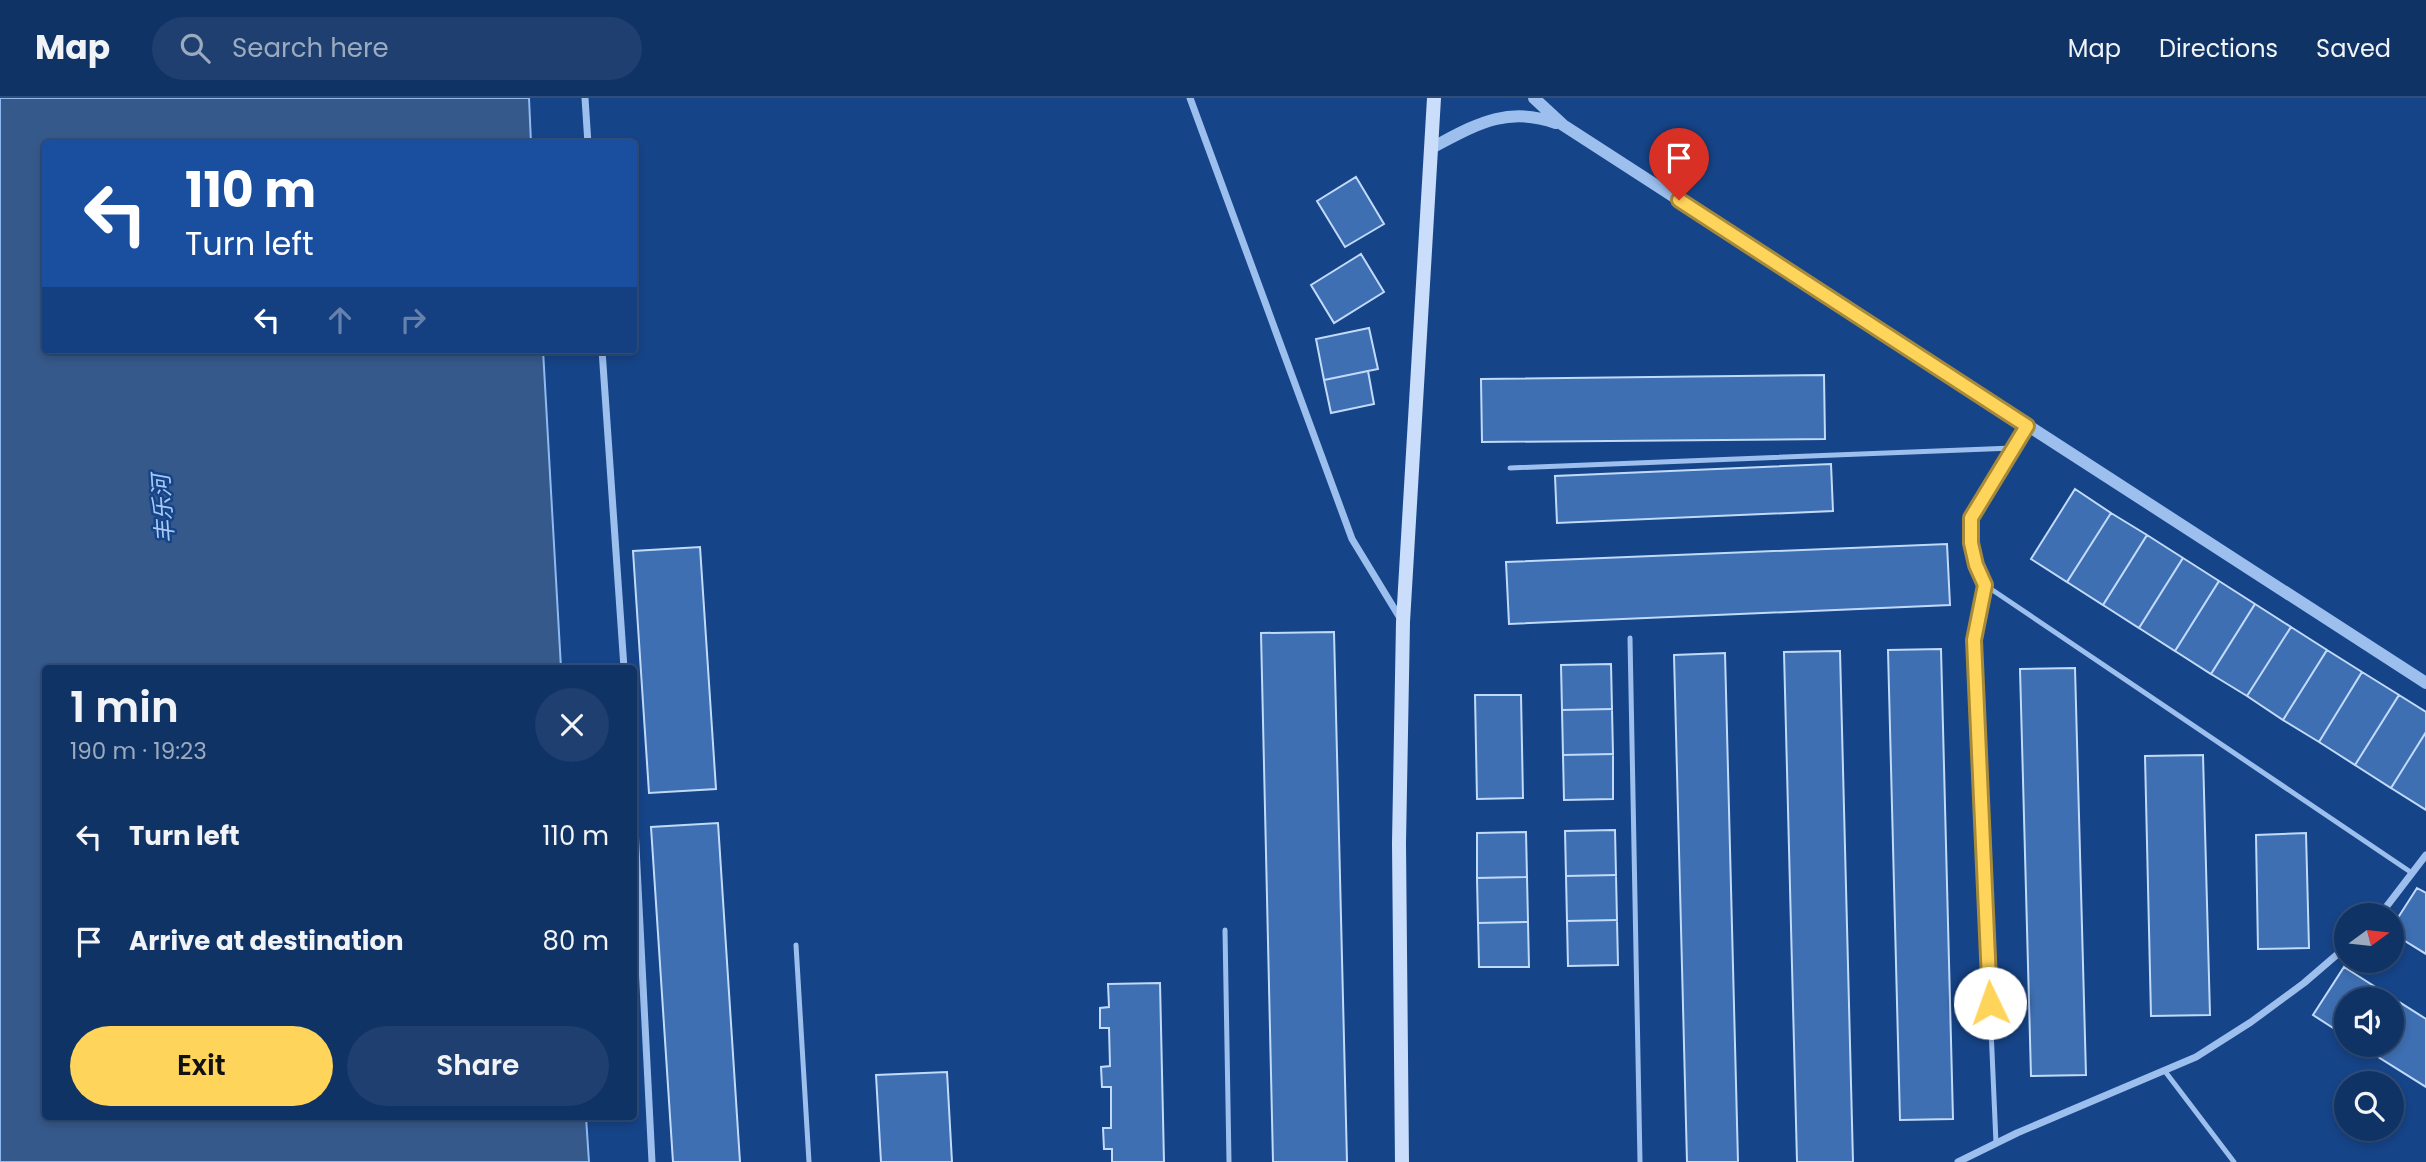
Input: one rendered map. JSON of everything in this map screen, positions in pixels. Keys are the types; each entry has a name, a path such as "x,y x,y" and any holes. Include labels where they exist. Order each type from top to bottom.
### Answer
{"main road":[{"path":"1402,1162 1399,843 1403,622 1434,98"}],"street":[{"path":"584,98 588,140"},
{"path":"1190,98 1352,539 1403,622"},
{"path":"1534,98 1563,125 2426,683"},
{"path":"1431,148 1478,123 1498,117 1520,115 1563,125"},
{"path":"602,354 624,665"},
{"path":"2389,903 2426,855"},
{"path":"637,867 652,1162"},
{"path":"1958,1162 2196,1057 2304,984 2334,957"}],"lane":[{"path":"2027,426 1971,518 1973,554 1985,585 2412,873"},
{"path":"1510,468 2013,449"},
{"path":"1985,585 1974,640 1996,1143"},
{"path":"1630,638 1640,1162"},
{"path":"1225,930 1229,1162"},
{"path":"796,945 809,1162"},
{"path":"2164,1070 2234,1162"}],"water":[{"name":"丰乐河","path":"0,98 529,98 531,140 42,140 42,354 543,354 561,665 42,665 42,1120 586,1120 589,1162 0,1162"}],"building":[{"path":"1356,177 1384,224 1345,247 1317,201"},
{"path":"1361,254 1384,292 1334,323 1311,285"},
{"path":"1369,328 1378,369 1324,380 1316,339"},
{"path":"1368,371 1374,404 1331,413 1324,380"},
{"path":"1824,375 1825,439 1482,442 1481,379"},
{"path":"1831,464 1833,511 1557,523 1555,476"},
{"path":"2075,489 2111,513 2067,582 2031,559"},
{"path":"2111,513 2147,535 2103,605 2067,582"},
{"path":"2147,535 2183,558 2139,628 2103,605"},
{"path":"1947,544 1950,605 1509,624 1506,562"},
{"path":"700,547 716,789 649,793 633,551"},
{"path":"2183,558 2219,581 2175,651 2139,628"},
{"path":"2219,581 2255,604 2211,674 2175,651"},
{"path":"2255,604 2291,627 2247,696 2211,674"},
{"path":"2291,627 2327,650 2283,720 2247,696"},
{"path":"1334,632 1347,1162 1273,1162 1261,633"},
{"path":"1941,649 1953,1119 1900,1120 1888,650"},
{"path":"2327,650 2362,672 2319,742 2283,720"},
{"path":"1840,651 1853,1162 1797,1162 1784,652"},
{"path":"1725,653 1738,1162 1687,1162 1674,655"},
{"path":"1611,664 1612,709 1562,710 1561,665"},
{"path":"2075,668 2086,1075 2031,1076 2020,669"},
{"path":"2362,672 2399,695 2355,765 2319,742"},
{"path":"1475,695 1521,695 1523,798 1477,799"},
{"path":"2399,695 2426,712 2426,732 2391,788 2355,765"},
{"path":"1612,709 1613,754 1563,755 1562,710"},
{"path":"2426,732 2426,810 2391,788"},
{"path":"1613,754 1613,799 1564,800 1563,755"},
{"path":"2203,755 2210,1015 2151,1016 2145,756"},
{"path":"718,823 740,1162 673,1162 651,827"},
{"path":"1615,830 1616,875 1566,876 1565,831"},
{"path":"1526,832 1527,877 1477,878 1477,833"},
{"path":"2306,833 2309,948 2258,949 2256,835"},
{"path":"1616,875 1617,920 1567,921 1566,876"},
{"path":"1527,877 1528,922 1478,923 1477,878"},
{"path":"2417,888 2426,893 2426,954 2404,940 2404,908"},
{"path":"1617,920 1618,965 1568,966 1567,921"},
{"path":"1528,922 1529,967 1479,967 1478,923"},
{"path":"2340,973 2353,973 2376,987 2334,987 2334,1029 2313,1015"},
{"path":"1160,983 1164,1162 1112,1162 1112,1149 1104,1149 1103,1128 1111,1128 1111,1087 1102,1087 1101,1067 1110,1066 1109,1028 1100,1028 1100,1008 1109,1007 1108,984"},
{"path":"2404,1005 2426,1019 2426,1087 2378,1057 2404,1057"},
{"path":"947,1072 952,1162 881,1162 876,1075"}],"route":[{"path":"1679,200 2027,426 1971,518 1971,543 1976,565 1985,585 1974,640 1990,1003"}]}
